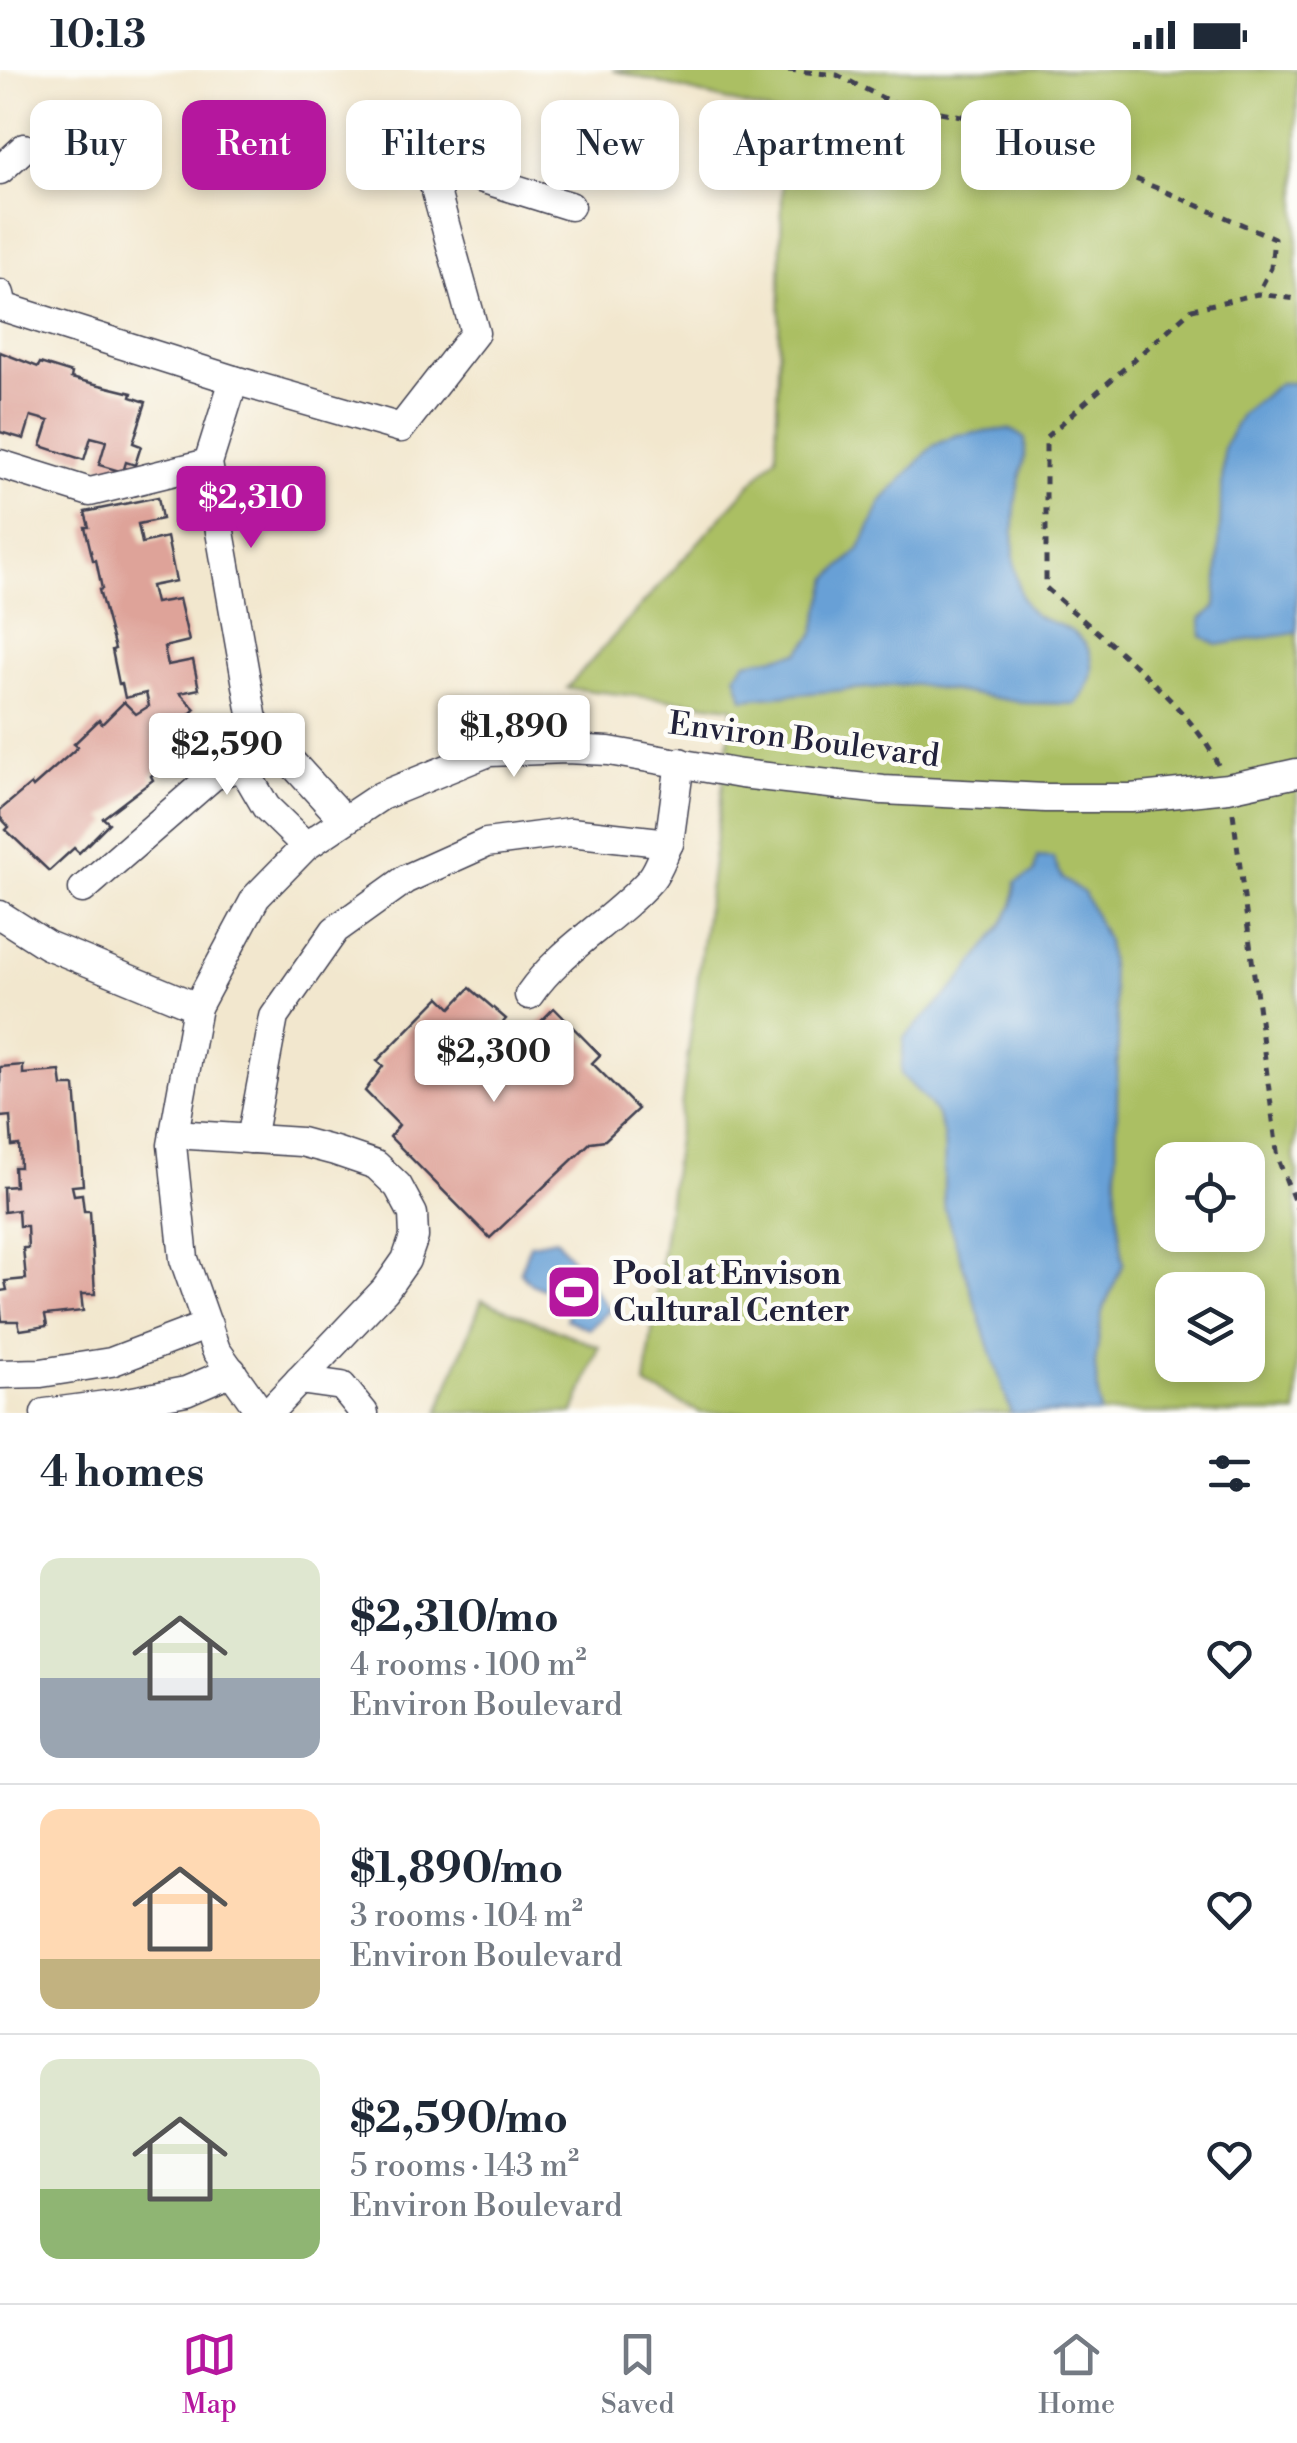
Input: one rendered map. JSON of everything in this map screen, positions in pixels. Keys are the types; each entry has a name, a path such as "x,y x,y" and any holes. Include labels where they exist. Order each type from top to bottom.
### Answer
{"street":[{"path":"0,170 24,148"},
{"path":"0,294 4,307 401,428 475,333 436,190"},
{"path":"519,190 570,206"},
{"path":"234,380 208,463 253,720 242,766 266,807 306,846"},
{"path":"0,464 90,492 208,463"},
{"path":"253,720 344,820"},
{"name":"Environ Boulevard","path":"265,1413 216,1350 184,1259 172,1145 197,1006 256,897 306,846 381,796 489,752 566,749 609,751 741,774 884,790 1130,798 1228,788 1297,772"},
{"path":"529,995 568,950 654,876 668,843 680,762"},
{"path":"84,889 213,776 242,766"},
{"path":"251,1139 274,1017 335,930 406,880 486,843 570,832 668,843"},
{"path":"0,916 47,945 197,1006"},
{"path":"174,1134 301,1142 376,1165 398,1186 413,1214 414,1238 406,1260 385,1290 265,1413"},
{"path":"0,1374 41,1374 110,1362 208,1325"},
{"path":"45,1413 186,1391 232,1371"},
{"path":"300,1380 342,1386 364,1413"}],"path":[{"path":"788,70 836,75 892,103 1009,125 1274,238 1271,268 1258,294"},
{"path":"1297,299 1258,294 1192,309 1046,437 1046,588 1162,692 1211,750 1228,788 1239,840 1278,1159 1297,1208"}],"green space":[{"path":"612,70 1297,70 1297,1413 701,1413 645,1385 733,707 567,688 776,456 782,190 941,190 941,100 724,100"},
{"path":"482,1300 599,1347 574,1413 438,1413"}],"water":[{"path":"1280,383 1297,383 1297,632 1217,645 1202,636 1201,619 1216,607 1224,447 1241,414"},
{"path":"1010,429 1025,439 1014,522 1017,581 1031,612 1072,632 1088,649 1092,659 1090,681 1076,704 1025,703 912,684 743,699 736,675 746,662 798,653 813,636 829,578 860,549 881,502 933,446 957,435"},
{"path":"1037,857 1053,858 1063,879 1084,893 1107,941 1118,1028 1116,1193 1123,1264 1102,1312 1095,1365 1100,1413 1011,1413 945,1210 940,1123 928,1103 901,1074 904,1038 957,985 1000,928 1013,905 1016,882 1034,873"},
{"name":"Pool at Envison Cultural Center","path":"556,1239 610,1310 589,1329 566,1319 573,1301 531,1284 520,1272 530,1244"}],"building":[{"path":"0,352 38,367 40,363 72,373 71,378 132,393 131,397 146,402 133,443 141,446 135,465 126,462 123,472 99,465 106,441 91,437 84,460 41,446 49,421 31,416 24,439 0,432"},
{"path":"158,497 162,519 138,524 142,543 167,537 176,581 151,586 155,603 179,599 189,641 164,647 168,665 193,660 199,689 180,693 195,709 190,714 199,723 191,730 201,740 176,762 171,757 151,776 153,780 103,818 109,823 79,853 74,848 49,871 6,830 9,827 0,817 0,810 31,784 33,787 78,747 74,744 99,720 102,724 124,702 136,714 149,706 146,693 125,698 119,684 85,512"},
{"path":"470,988 506,1019 491,1037 508,1055 554,1008 600,1055 592,1063 638,1109 605,1140 591,1142 490,1238 390,1137 399,1125 365,1091 383,1066 377,1061 440,997 451,1008"},
{"path":"23,1065 23,1074 60,1071 62,1086 75,1086 83,1185 72,1186 74,1195 82,1194 84,1211 90,1211 95,1294 81,1294 83,1311 45,1315 47,1326 20,1330 18,1321 2,1321 0,1303 0,1291 7,1290 5,1281 26,1279 23,1248 28,1248 27,1226 19,1226 18,1210 4,1212 3,1187 15,1186 14,1167 20,1167 19,1145 12,1146 10,1116 0,1117 0,1067"}],"place":[{"name":"Pool at Envison Cultural Center","path":"574,1292"}]}
